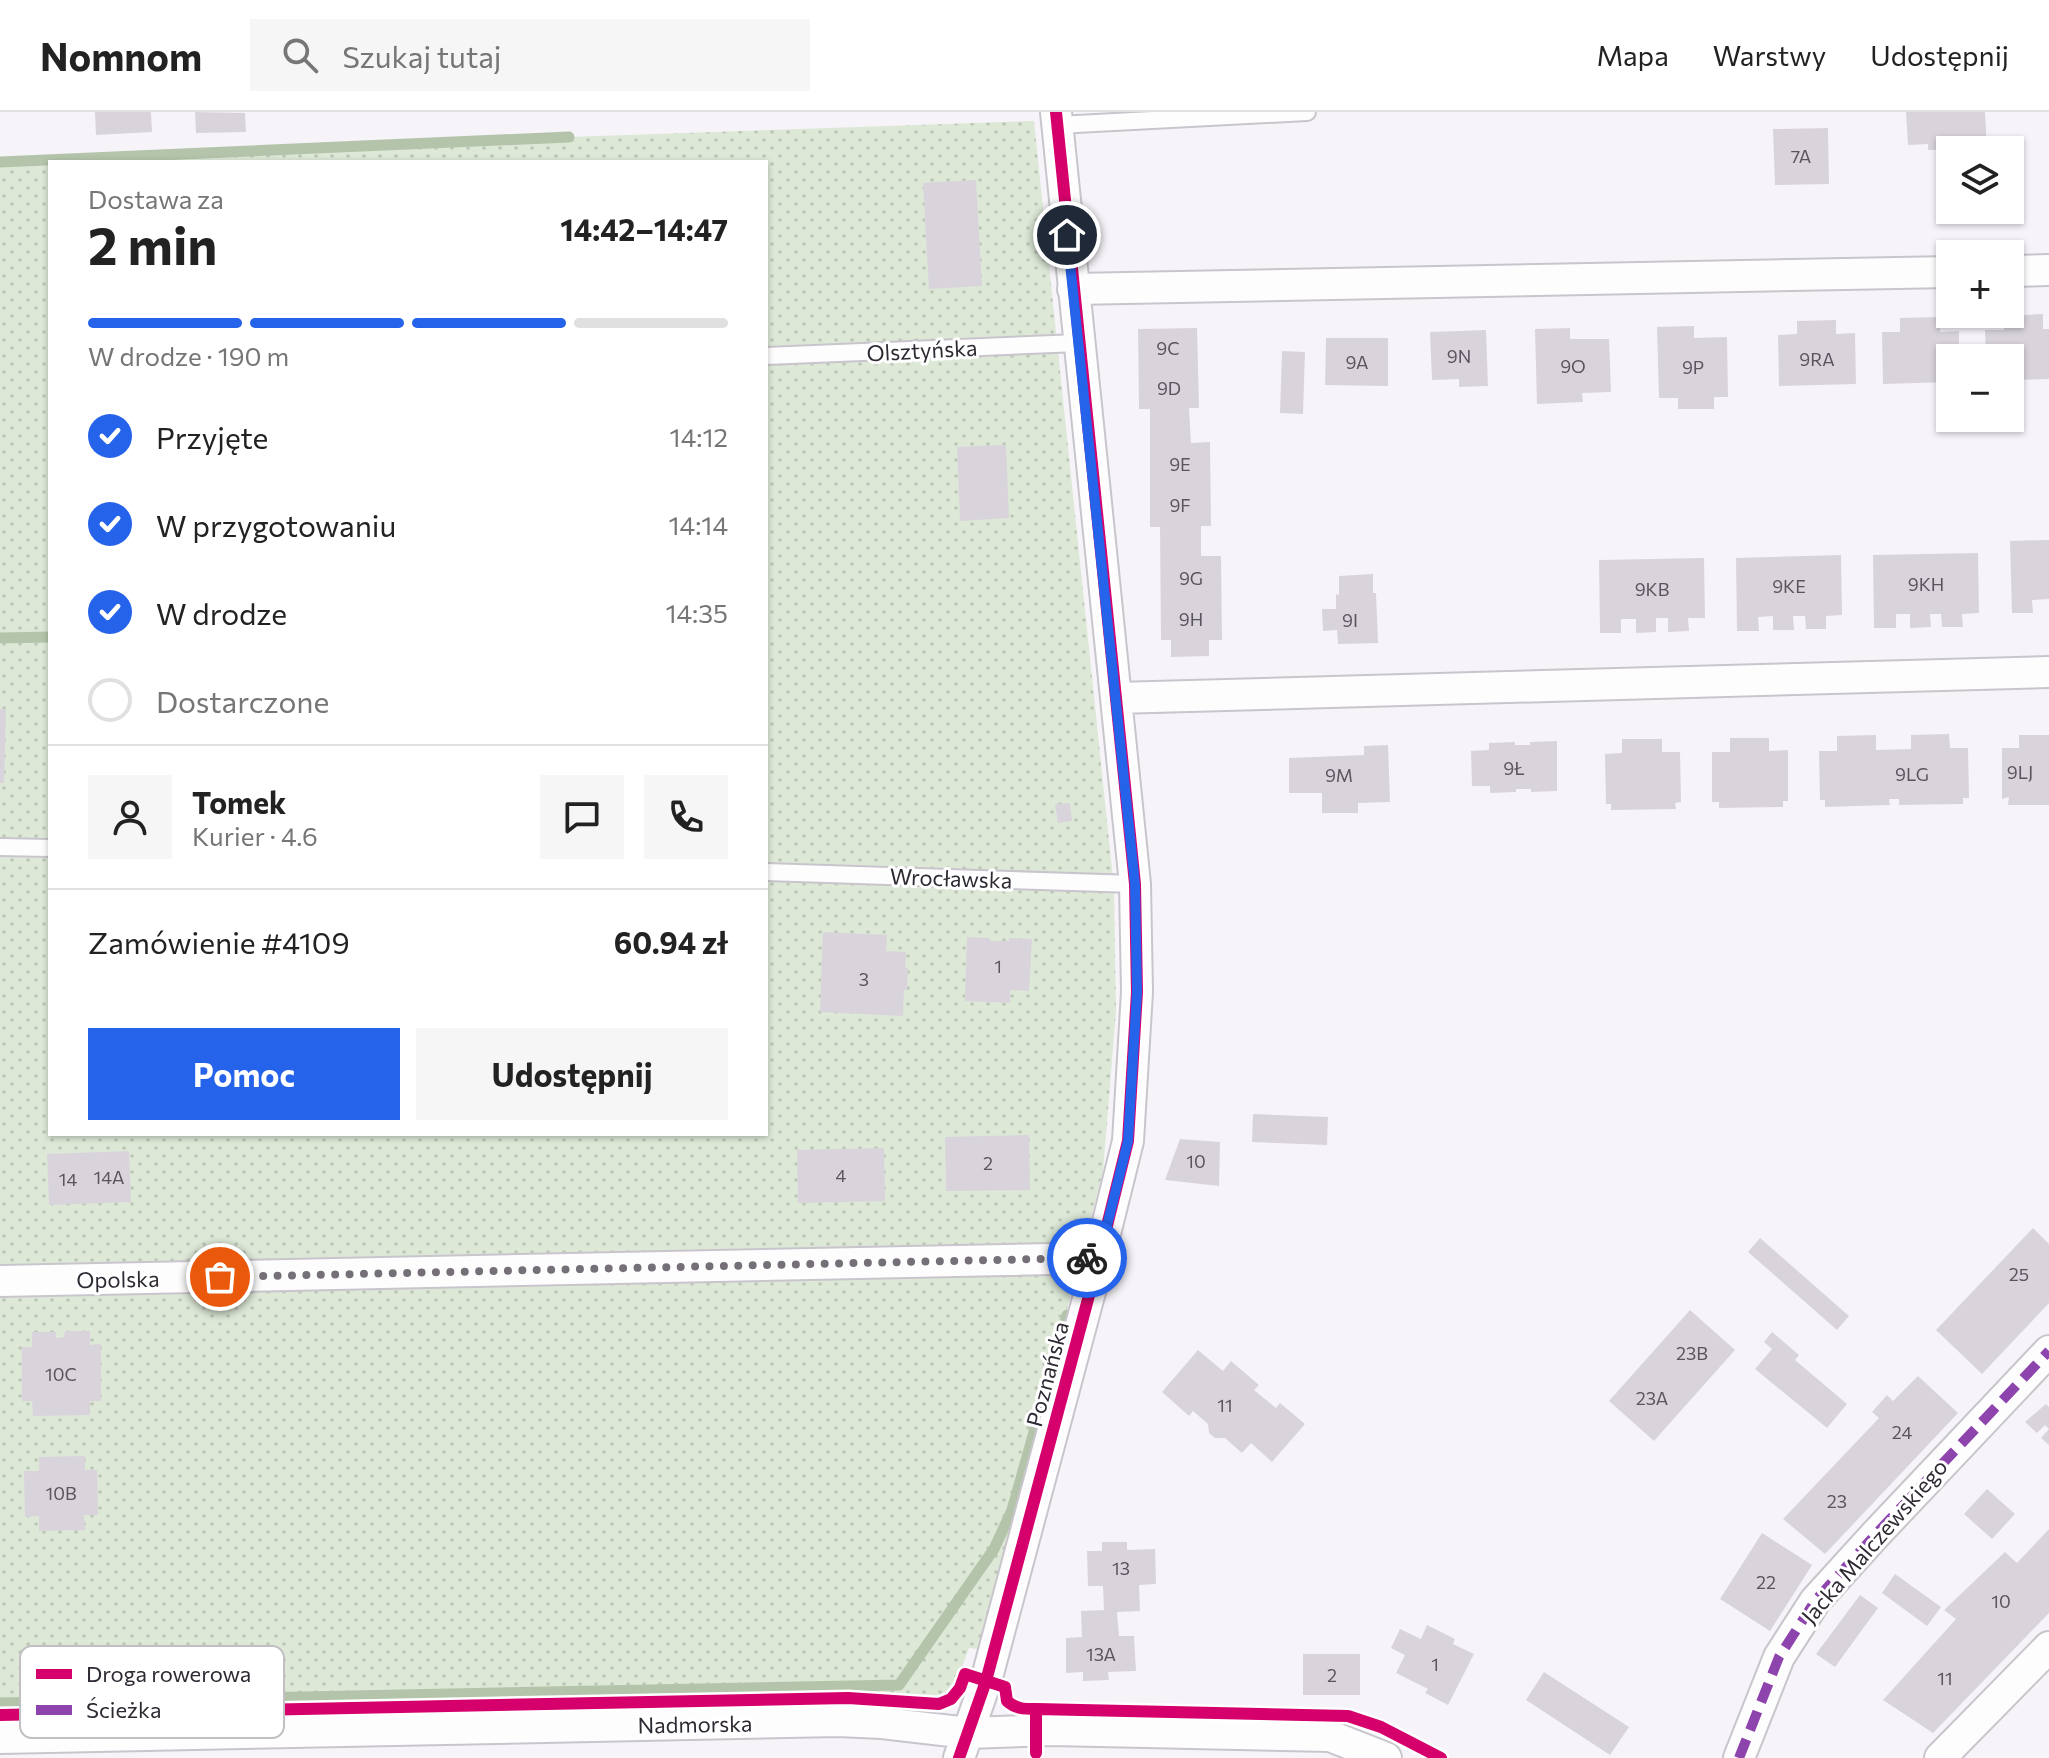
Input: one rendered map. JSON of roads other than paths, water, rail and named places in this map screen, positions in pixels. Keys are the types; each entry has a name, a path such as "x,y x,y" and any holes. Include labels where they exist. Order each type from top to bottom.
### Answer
{"street":[{"name":"Poznańska","path":"964,1746 986,1681 1128,1141 1137,992 1135,884 1056,119"},
{"path":"2024,271 2049,270"},
{"path":"1073,289 1936,272"},
{"path":"1116,698 2049,672"},
{"name":"Opolska","path":"0,1281 1099,1258"},
{"name":"Jacka Malczewskiego","path":"1739,1758 1779,1657 1815,1601 2049,1351"},
{"path":"1940,1758 2049,1647"},
{"name":"Nadmorska","path":"284,1732 838,1721 882,1723 964,1746 1052,1730 1330,1736 1386,1758"},
{"name":"Nadmorska","path":"0,1738 20,1738"}],"lane":[{"path":"1056,119 1307,112"},
{"name":"Olsztyńska","path":"768,356 1078,343"},
{"path":"0,847 48,848"},
{"name":"Wrocławska","path":"768,872 1135,884"}],"waterway":[{"path":"0,162 569,137"},
{"path":"0,638 48,637"},
{"path":"284,1697 899,1685 994,1549 1012,1510 1067,1315"},
{"path":"0,1703 20,1703"}]}
